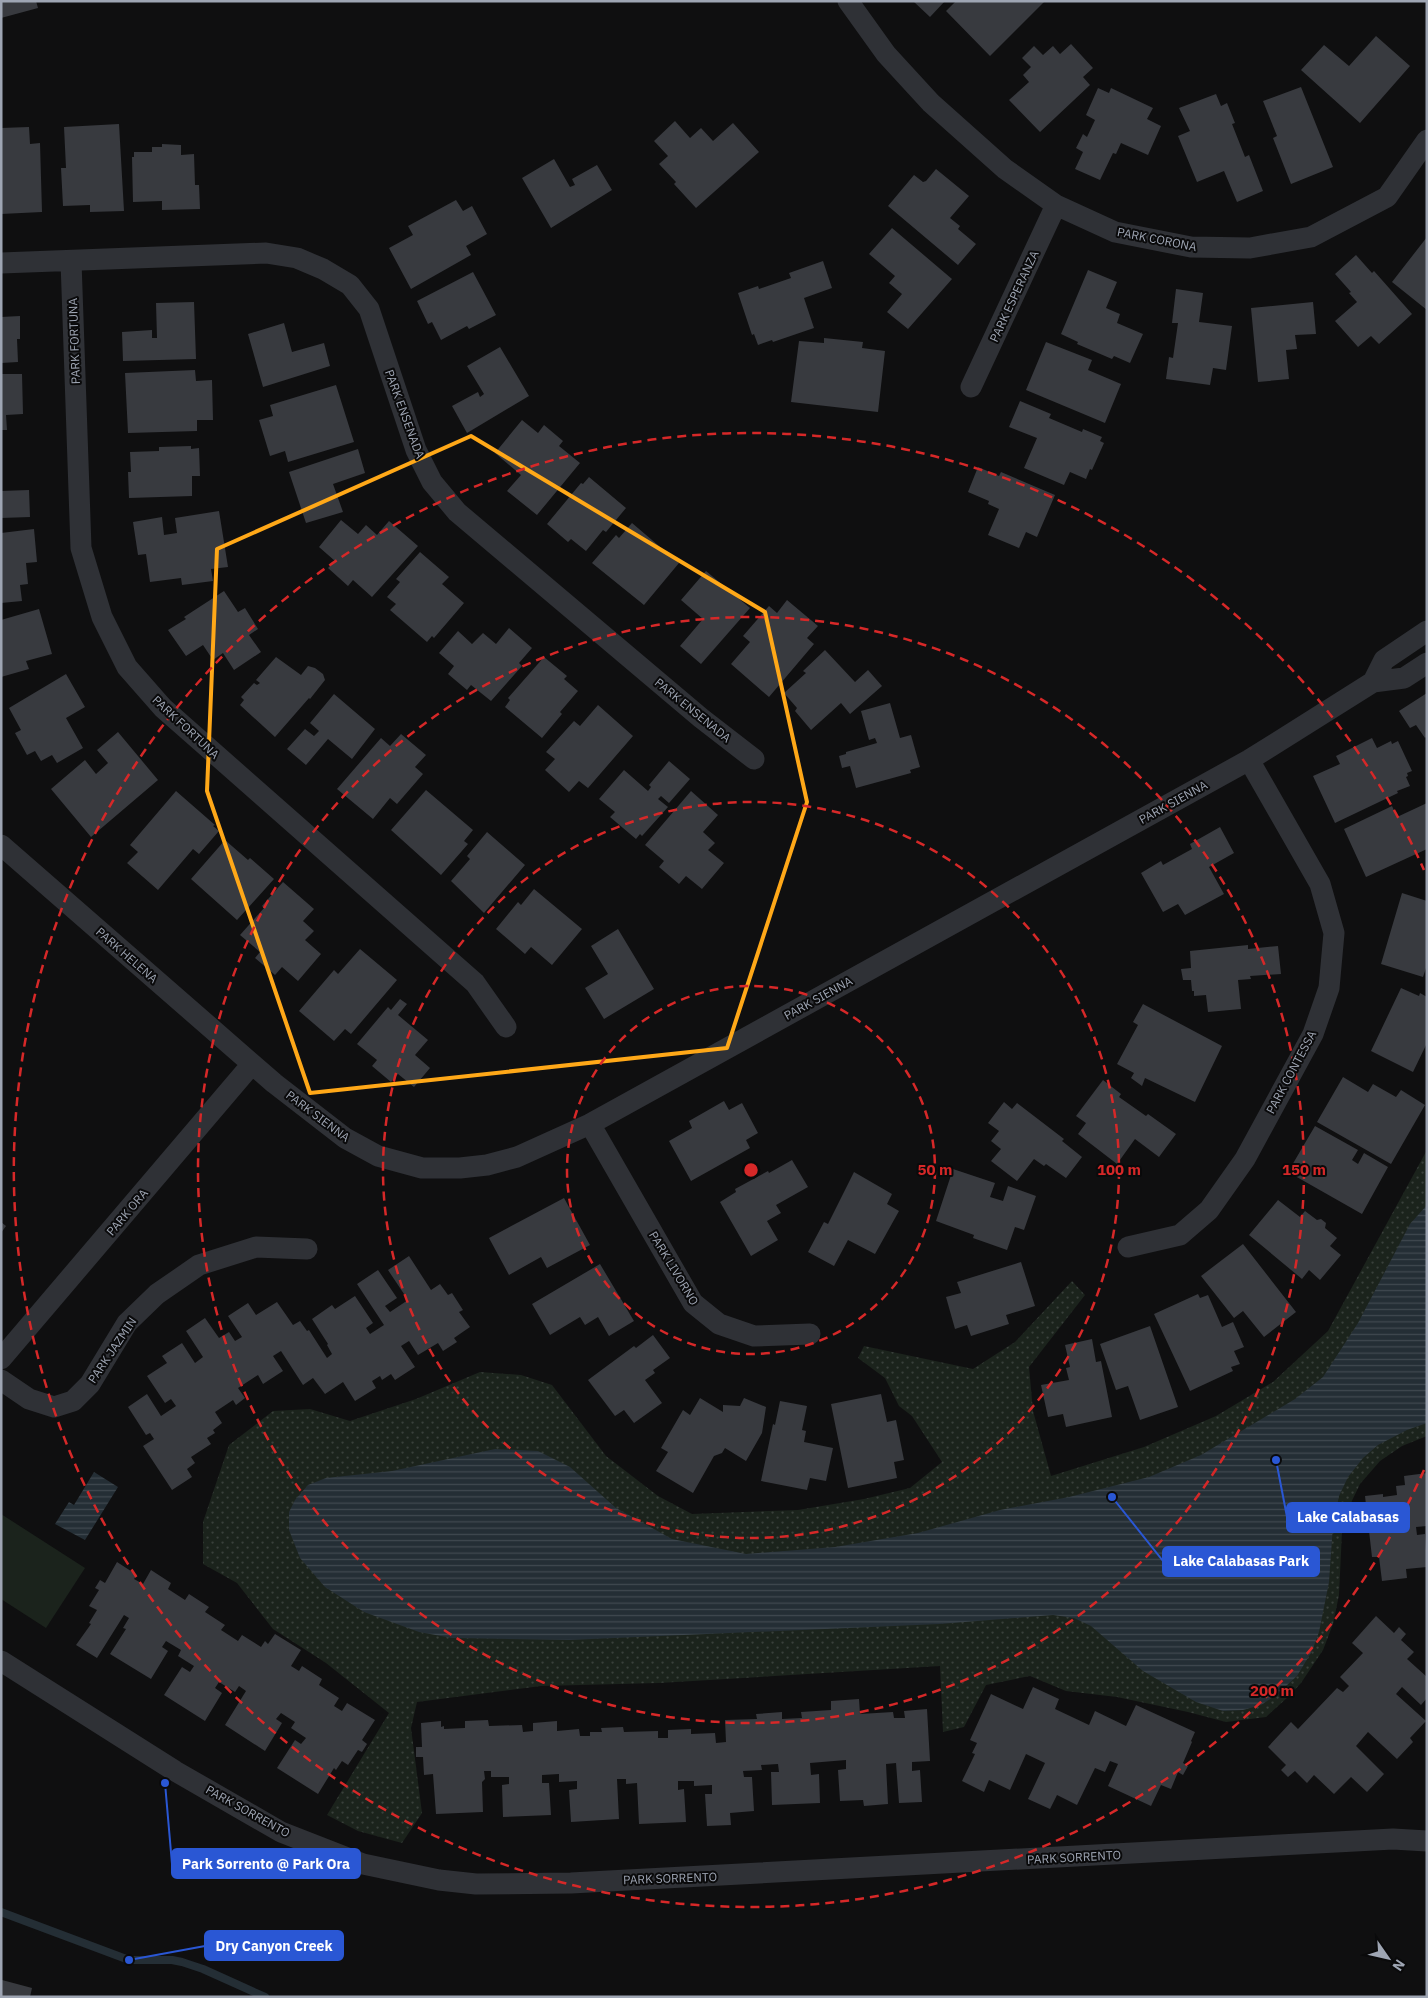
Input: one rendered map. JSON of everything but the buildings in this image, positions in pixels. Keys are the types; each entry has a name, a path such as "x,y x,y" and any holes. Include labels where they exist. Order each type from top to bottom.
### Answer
{"street":[{"name":"PARK CORONA","path":"848,1 886,54 931,103 1005,169 1056,205 1115,232 1191,248 1250,248 1311,237 1387,196 1427,140"},
{"name":"PARK ESPERANZA","path":"971,387 1056,205"},
{"name":"PARK ENSENADA","path":"1,263 266,253 297,258 323,268 350,284 369,308 416,450 432,482 457,512 702,718 754,759"},
{"name":"PARK FORTUNA","path":"71,261 81,548 102,617 127,667 163,708 475,983 506,1027"},
{"path":"1373,682 1384,660 1427,631"},
{"name":"PARK SIENNA","path":"252,1064 345,1138 378,1156 422,1168 460,1168 488,1165 517,1157 590,1124 1249,760 1373,682 1404,678 1427,663"},
{"name":"PARK CONTESSA","path":"1128,1247 1180,1235 1209,1210 1245,1159 1313,1034 1330,988 1334,933 1320,884 1249,760"},
{"name":"PARK HELENA","path":"1,845 252,1064"},
{"name":"PARK ORA","path":"1,1359 252,1064"},
{"name":"PARK LIVORNO","path":"590,1124 693,1303 719,1324 754,1336 810,1334"},
{"name":"PARK JAZMIN","path":"1,1380 29,1399 54,1407 73,1401 90,1384 127,1323 158,1294 200,1265 256,1247 307,1249"},
{"name":"PARK SORRENTO","path":"1,1661 175,1770 281,1832 363,1864 439,1880 476,1884 571,1883 1393,1839 1427,1841"},
{"name":"PARK SORRENTO","path":"1393,1839 1427,1830"}],"highlighted area":[{"path":"471,436 765,612 807,802 727,1048 310,1093 207,791 217,549"}],"shaded area":[{"path":"1427,1150 1427,1436 1402,1446 1380,1461 1360,1484 1347,1511 1342,1531 1339,1595 1333,1624 1323,1650 1301,1683 1266,1717 1226,1722 1117,1697 1066,1691 1030,1676 986,1685 964,1727 943,1732 940,1666 659,1683 541,1686 417,1702 411,1728 422,1813 402,1843 358,1831 327,1815 389,1713 326,1663 273,1629 237,1583 203,1564 203,1522 229,1445 273,1411 310,1409 350,1421 416,1399 480,1372 521,1375 552,1385 606,1456 658,1496 692,1514 798,1510 864,1499 910,1488 942,1462 912,1416 899,1406 885,1378 858,1358 864,1346 973,1369 1015,1342 1072,1281 1085,1295 1029,1367 1033,1411 1051,1476 1144,1447 1216,1416 1273,1382 1328,1331"},
{"path":"1427,1205 1427,1423 1407,1430 1378,1445 1363,1458 1348,1477 1339,1496 1333,1525 1329,1582 1319,1632 1312,1651 1297,1676 1276,1695 1261,1705 1243,1710 1223,1711 1196,1702 1143,1671 1091,1626 1074,1618 1053,1615 940,1624 569,1640 452,1638 419,1632 364,1612 325,1587 300,1558 289,1530 289,1512 295,1500 308,1485 326,1478 392,1471 495,1449 538,1451 570,1467 616,1508 672,1539 746,1554 835,1547 918,1533 1000,1510 1069,1497 1149,1477 1201,1455 1295,1399 1323,1377 1358,1323 1410,1224"},
{"path":"94,1472 118,1487 85,1540 55,1524 69,1502 74,1505"},
{"path":"1,1514 85,1568 46,1628 1,1599"}],"waterway":[{"path":"1,1912 129,1960 172,1960 182,1962 203,1969 265,1997"}],"place":[{"name":"Lake Calabasas","path":"1276,1460"},
{"name":"Lake Calabasas Park","path":"1112,1497"},
{"name":"Park Sorrento @ Park Ora","path":"165,1783"},
{"name":"Dry Canyon Creek","path":"129,1960"}]}
